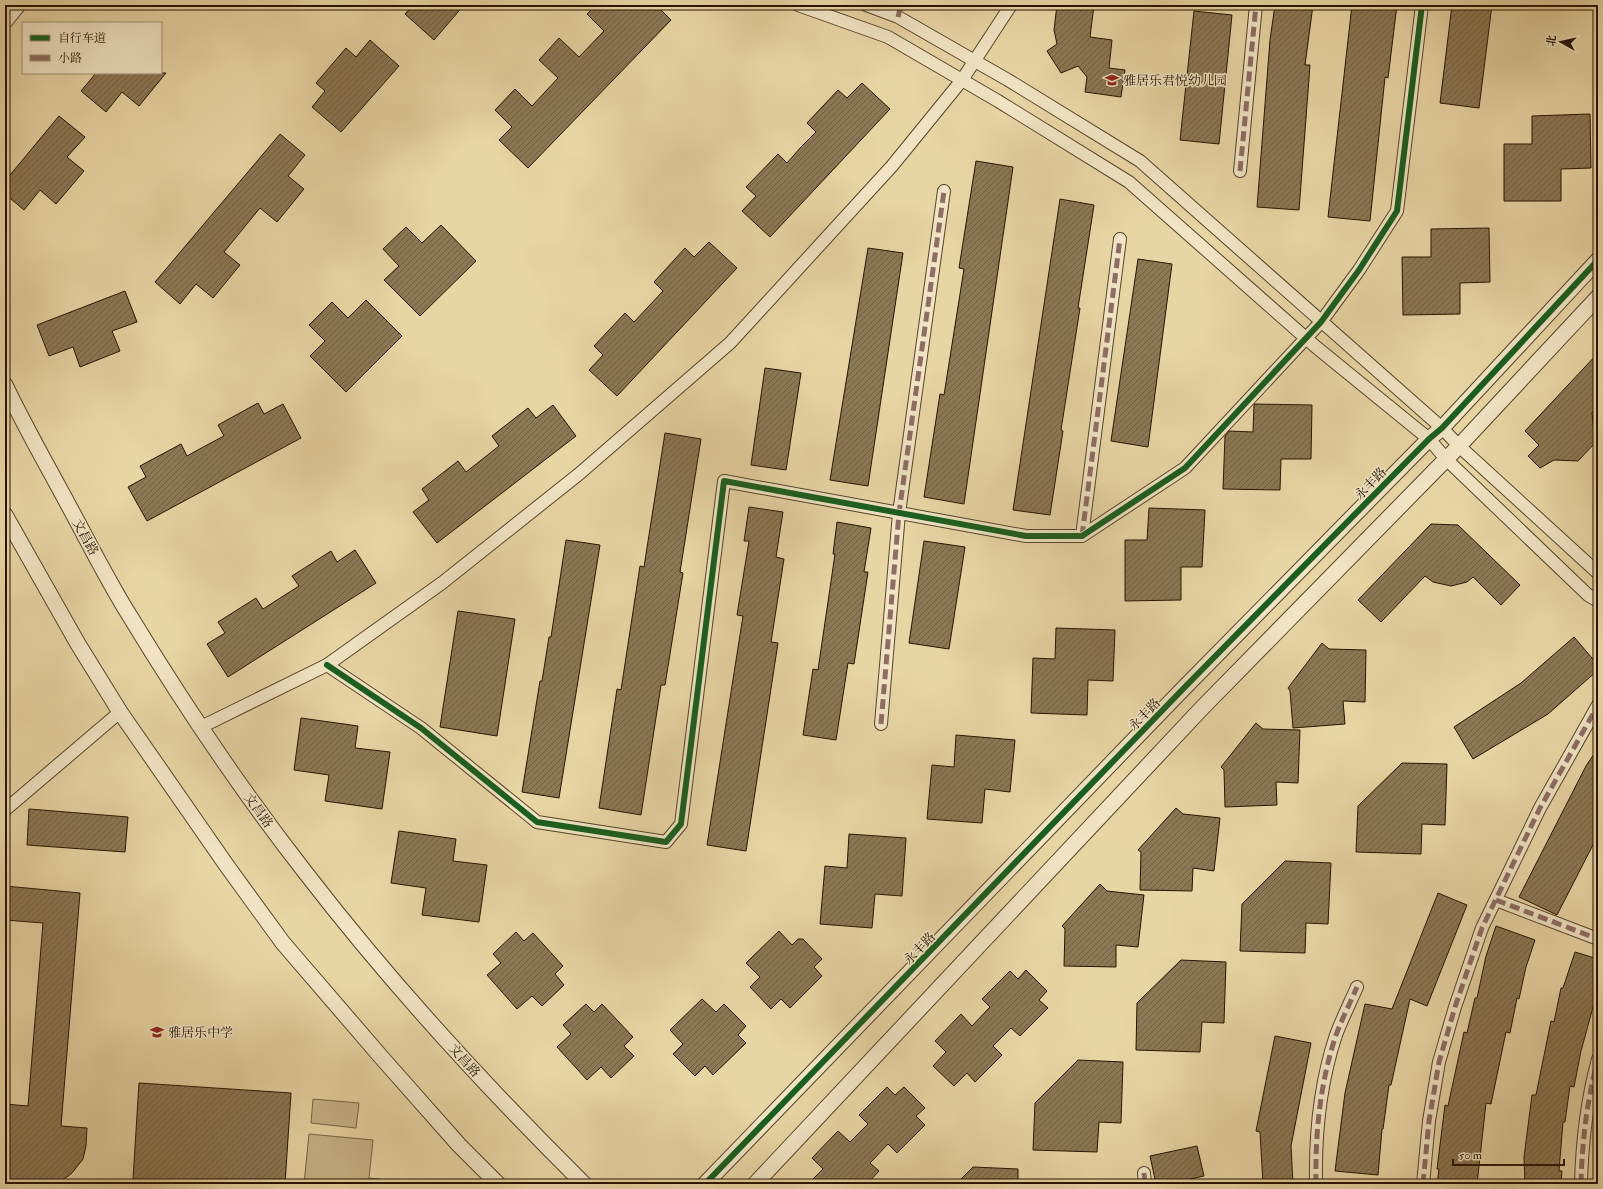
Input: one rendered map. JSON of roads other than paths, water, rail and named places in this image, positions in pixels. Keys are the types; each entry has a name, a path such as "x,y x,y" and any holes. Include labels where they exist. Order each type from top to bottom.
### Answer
{"street":[{"path":"5,21 18,5"},
{"path":"798,5 888,37 962,80 1129,182 1306,338 1429,439 1446,459 1588,594 1598,601"},
{"path":"866,5 900,11 974,60 1140,161 1320,322 1442,428 1459,446 1598,573"},
{"path":"201,727 327,665 442,583 580,474 730,343 892,166 962,80 1011,5"},
{"path":"1240,171 1256,5"},
{"path":"327,665 421,728 537,822 666,842 681,824 724,481 1026,536 1082,536 1185,468 1320,322 1359,270 1397,210 1422,5"},
{"path":"881,724 899,513 944,190"},
{"path":"1082,536 1120,239"},
{"name":"永丰路","path":"705,1184 1182,690 1429,439 1442,428 1598,260"},
{"path":"755,1184 1202,708 1459,446 1598,297"},
{"name":"文昌路","path":"5,385 126,611 244,791 305,873 362,942 510,1108 584,1183"},
{"path":"5,515 78,644 120,712 227,866 283,943 459,1145 498,1184"},
{"path":"1423,1184 1429,1121 1440,1062 1455,1007 1480,935 1540,808 1598,705"},
{"path":"5,810 120,712"},
{"path":"1496,900 1598,939"},
{"path":"1316,1184 1315,1160 1319,1102 1336,1035 1357,987"},
{"path":"1582,1184 1582,1146 1589,1091 1598,1058"}],"place":[{"name":"雅居乐君悦幼儿园","path":"1112,80"},
{"name":"雅居乐中学","path":"157,1032"}]}
